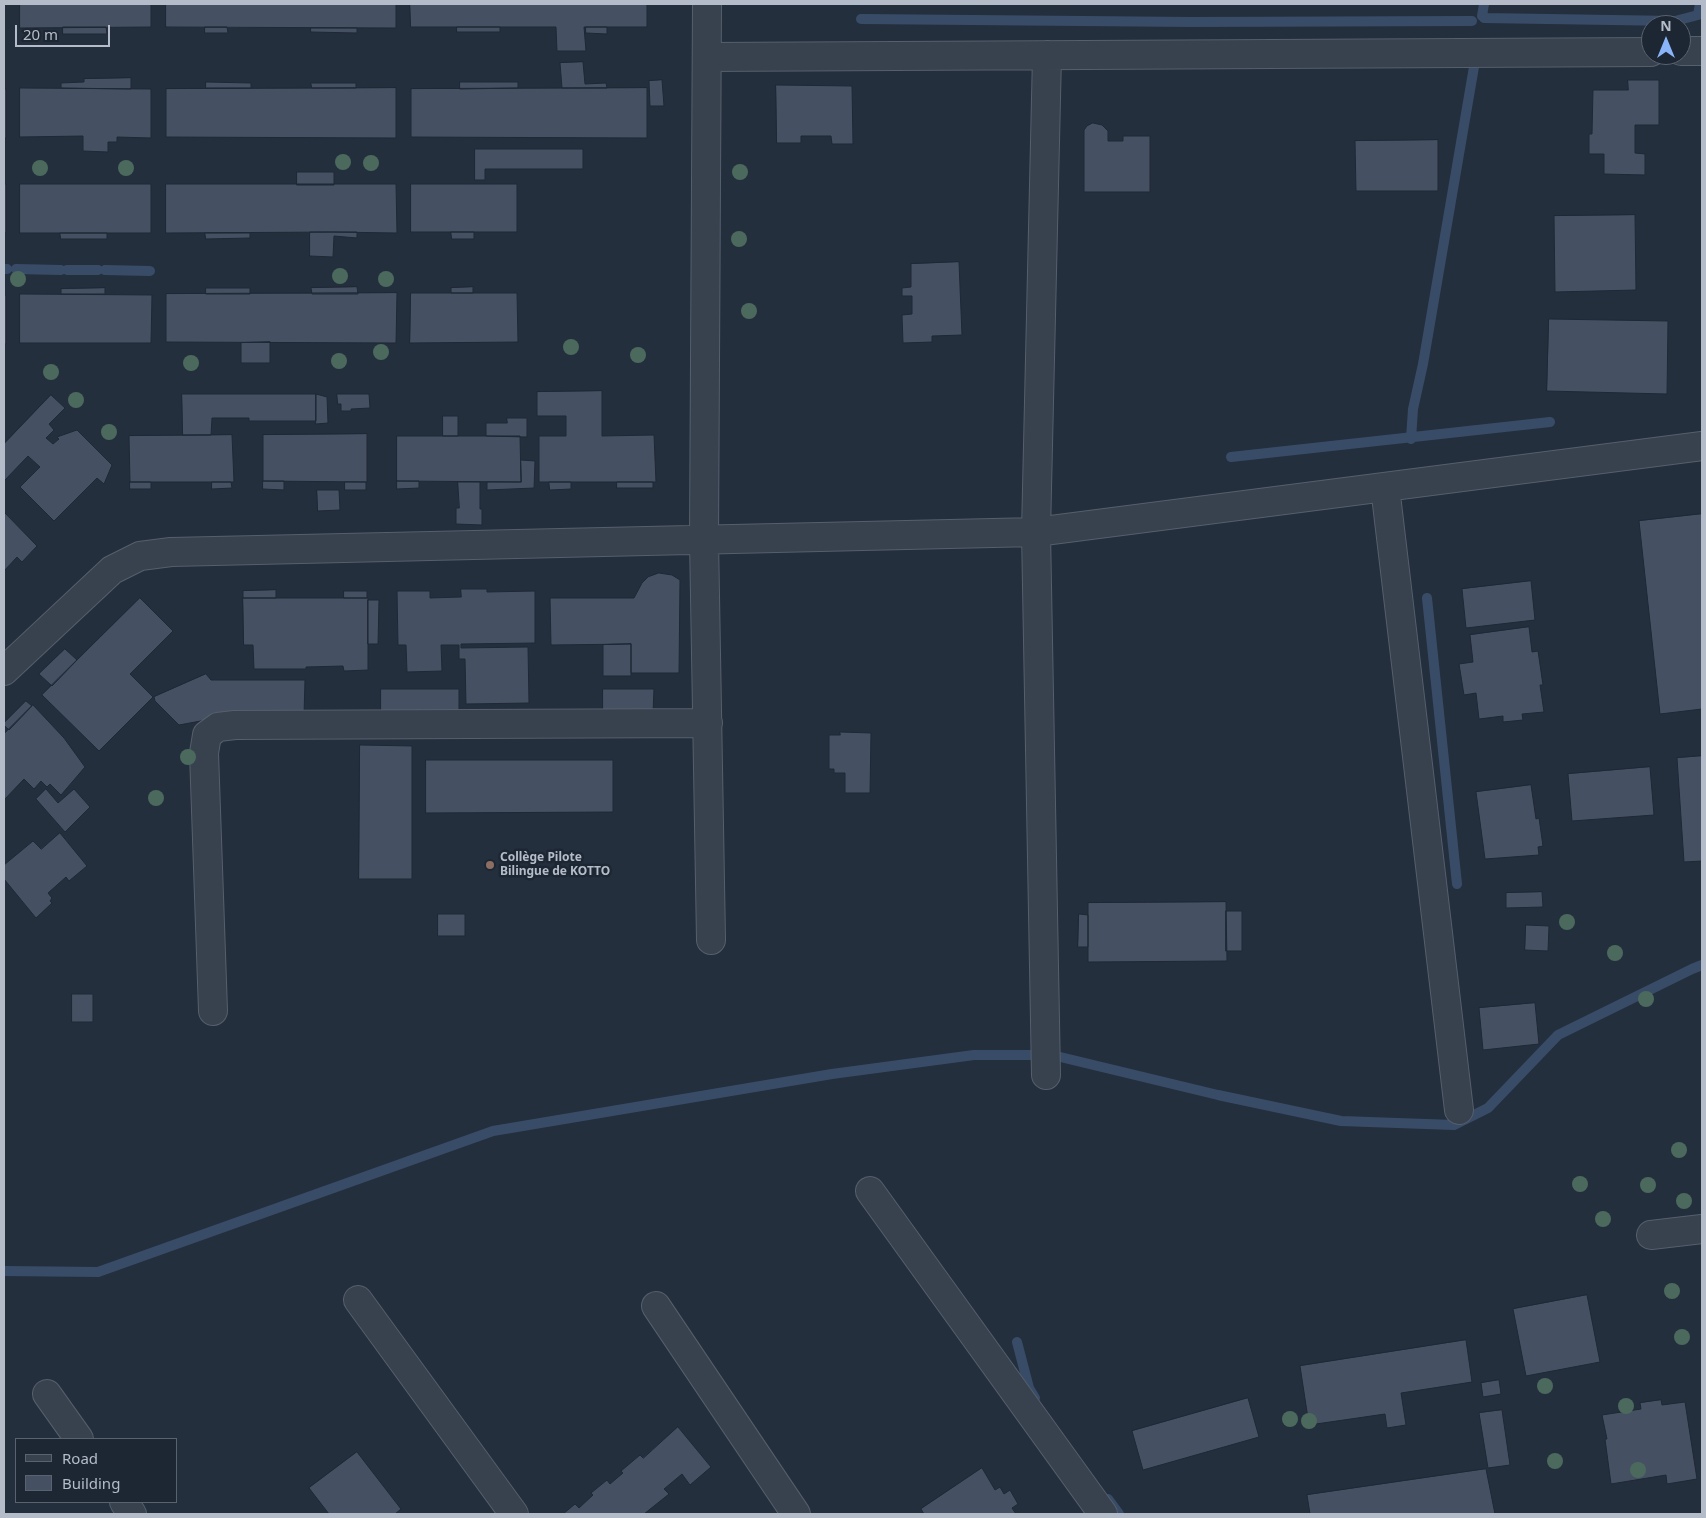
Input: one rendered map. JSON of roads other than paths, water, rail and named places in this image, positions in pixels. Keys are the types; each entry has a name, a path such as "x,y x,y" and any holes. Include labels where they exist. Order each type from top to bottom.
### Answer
{"street":[{"path":"707,4 704,539 711,940"},
{"path":"707,57 1641,52"},
{"path":"1046,1075 1036,532 1047,55"},
{"path":"4,671 112,570 140,556 171,552 1036,532 1702,446"},
{"path":"1385,487 1459,1110"},
{"path":"213,1011 204,753 207,735 218,727 235,725 708,723"},
{"path":"870,1191 1103,1514"},
{"path":"1651,1235 1702,1229"},
{"path":"358,1300 514,1514"},
{"path":"656,1306 796,1514"},
{"path":"47,1394 78,1438"},
{"path":"125,1503 132,1514"}],"waterway":[{"path":"1482,16 1484,4"},
{"path":"1484,18 1675,21 1698,15 1700,4"},
{"path":"861,19 1192,22 1472,21"},
{"path":"1411,439 1413,409 1423,364 1475,61"},
{"path":"16,269 61,270"},
{"path":"67,270 98,270"},
{"path":"105,270 150,271"},
{"path":"1231,457 1550,422"},
{"path":"1427,598 1457,884"},
{"path":"4,1271 98,1272 493,1131 832,1074 974,1055 1052,1055 1218,1095 1341,1121 1454,1125 1488,1108 1558,1035 1702,965"},
{"path":"1017,1342 1029,1388 1035,1398"},
{"path":"1108,1499 1119,1514"}],"place":[{"name":"Collège Pilote Bilingue de KOTTO","path":"490,865"}]}
